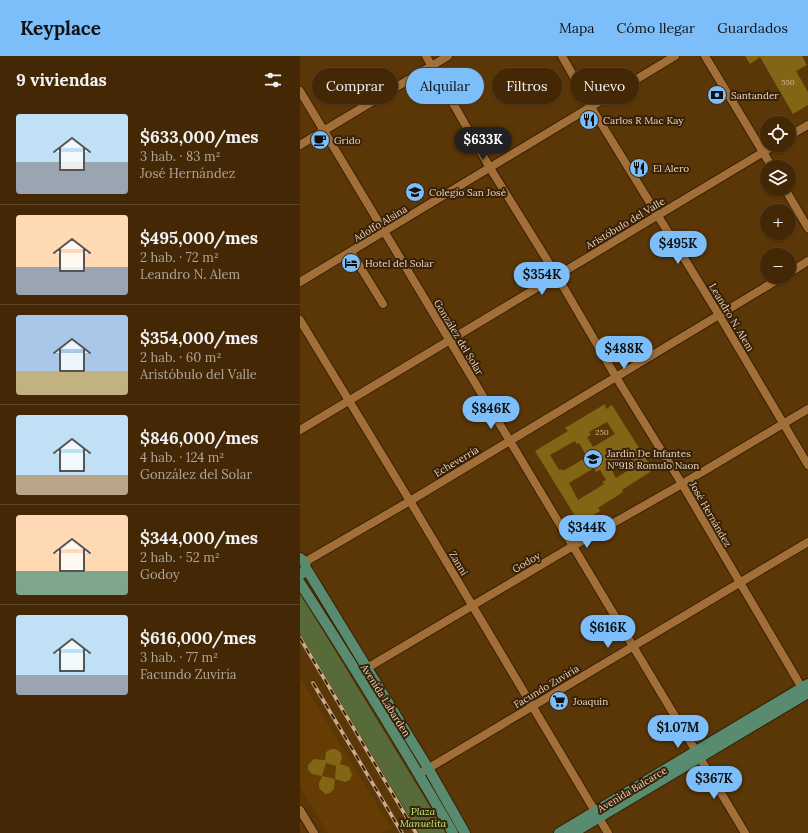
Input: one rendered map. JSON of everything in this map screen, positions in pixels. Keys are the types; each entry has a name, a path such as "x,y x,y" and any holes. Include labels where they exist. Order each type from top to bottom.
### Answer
{"main road":[{"name":"Avenida Labarden","path":"303,566 362,671 423,771 465,833"},
{"name":"Avenida Labarden","path":"300,583 362,671"},
{"name":"Avenida Balcarce","path":"573,833 597,815 806,691"},
{"name":"Avenida Labarden","path":"423,771 452,833"},
{"name":"Avenida Balcarce","path":"559,833 597,815"}],"street":[{"name":"José Hernández","path":"426,56 490,168 557,276 616,377 806,691"},
{"path":"300,145 448,56"},
{"name":"Leandro N. Alem","path":"562,56 591,107 659,214 720,315 808,466"},
{"name":"Adolfo Alsina","path":"300,282 675,56"},
{"path":"705,56 760,147"},
{"name":"González del Solar","path":"300,91 745,833"},
{"path":"796,132 808,125"},
{"path":"763,152 768,160"},
{"name":"Aristóbulo del Valle","path":"300,430 763,152"},
{"path":"789,196 808,228"},
{"path":"351,252 383,304"},
{"path":"796,269 808,261"},
{"name":"Echeverría","path":"303,566 771,284"},
{"name":"Zanni","path":"300,320 608,833"},
{"name":"Godoy","path":"362,671 808,409"},
{"name":"Facundo Zuviría","path":"423,771 808,542"},
{"path":"300,810 314,833"}],"shaded area":[{"path":"300,678 391,828 382,833 328,833 300,787"}],"green space":[{"name":"Plaza Manuelita","path":"300,593 446,833 419,833 300,634"}],"building":[{"path":"745,56 802,56 807,65 796,71 808,92 808,105 793,114 760,57 750,64"},
{"path":"605,404 606,409 612,405 653,470 622,490 623,492 598,508 600,511 580,524 535,451 568,431 565,428","holes":["607,422 615,434 593,447 587,437 591,435 589,432","575,441 577,444 579,443 587,457 563,471 562,469 559,470 550,455","628,454 635,466 616,478 609,465","594,468 596,472 600,470 606,480 602,482 604,484 578,500 569,483"]},
{"path":"331,749 336,749 341,753 342,758 340,764 349,767 352,775 350,780 345,782 335,779 336,766 326,763 322,776 312,774 308,770 308,765 314,759 325,760 326,752"},
{"path":"322,776 335,779 334,789 330,793 325,794 319,788 319,783"}],"railway":[{"path":"300,638 416,833"},
{"path":"313,683 402,833"}],"place":[{"name":"Santander","path":"717,95"},
{"name":"Carlos R Mac Kay","path":"589,120"},
{"name":"Grido","path":"320,140"},
{"name":"El Alero","path":"639,168"},
{"name":"Colegio San José","path":"415,192"},
{"name":"Hotel del Solar","path":"351,263"},
{"name":"Jardín De Infantes Nº918 Romulo Naon","path":"593,459"},
{"name":"Joaquin","path":"559,701"}]}
